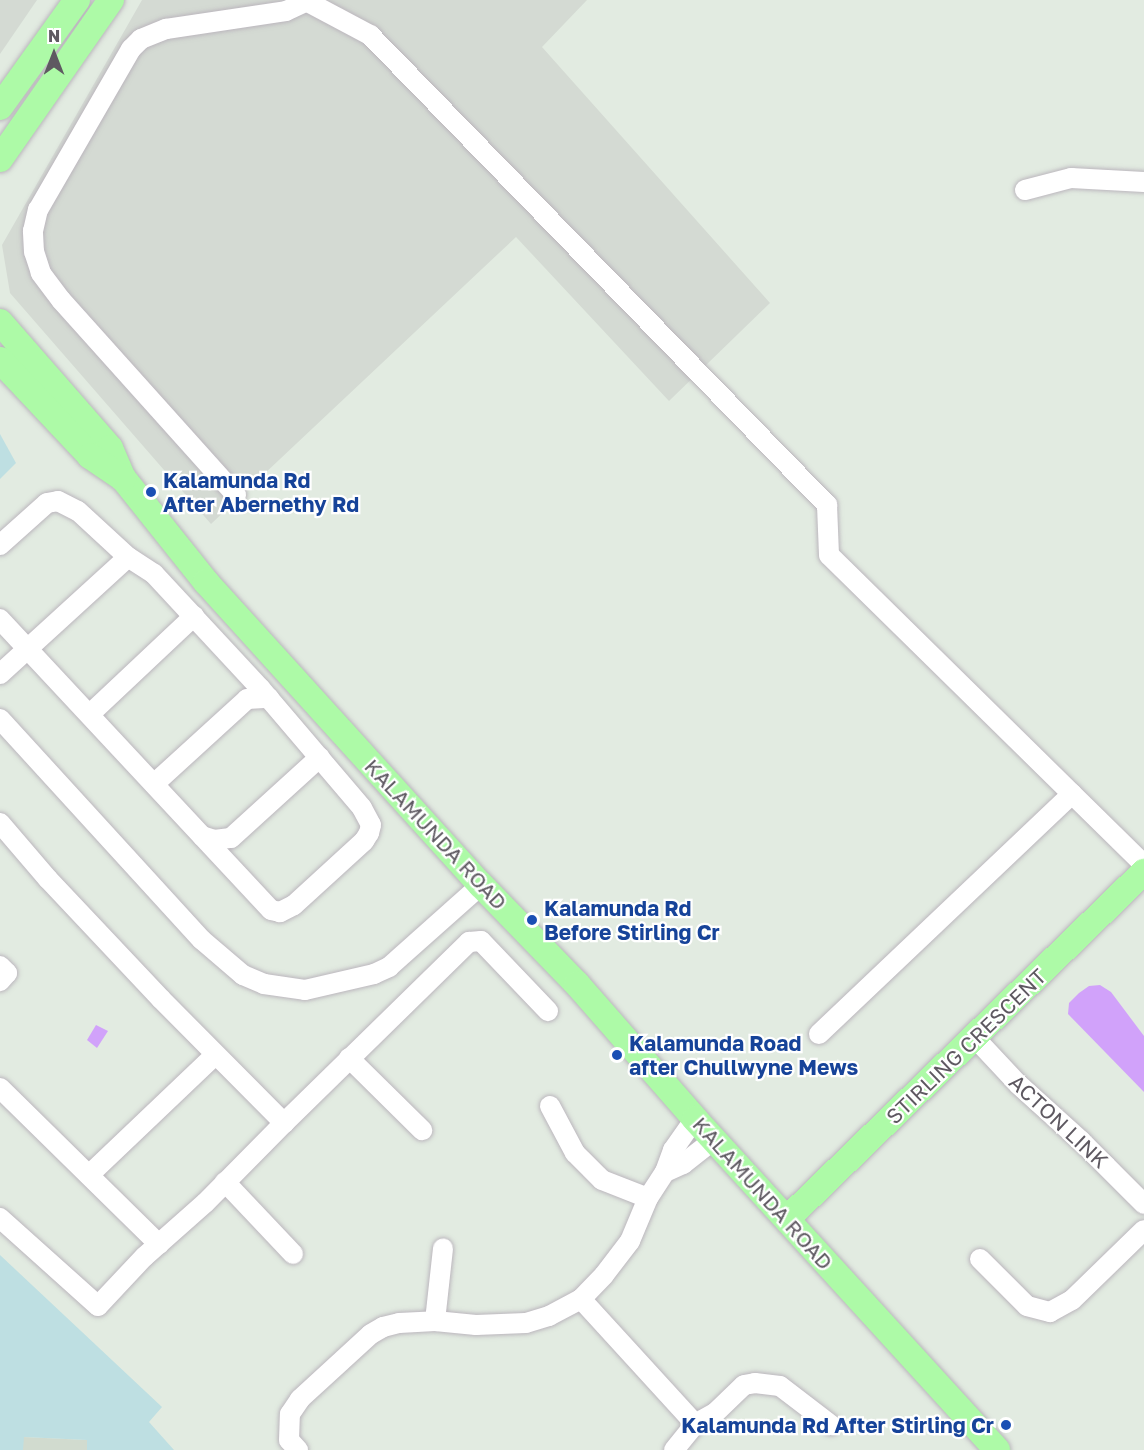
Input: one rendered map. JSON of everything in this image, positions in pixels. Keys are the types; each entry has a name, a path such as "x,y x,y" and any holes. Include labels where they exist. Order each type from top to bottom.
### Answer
{"main road":[{"path":"0,107 77,0"},
{"path":"0,159 111,0"},
{"name":"KALAMUNDA ROAD","path":"0,322 110,448 123,478 206,582 481,885 577,984 695,1119 997,1450"},
{"name":"KALAMUNDA ROAD","path":"0,360 90,456 123,478"},
{"name":"STIRLING CRESCENT","path":"787,1219 1144,872"}],"street":[{"path":"236,495 61,300 40,273 34,252 33,231 38,210 131,50 141,39 166,29 286,11 309,1 370,35 819,496 827,505 829,555 1144,865"},
{"path":"1025,190 1071,178 1144,182"},
{"path":"0,545 47,503 58,501 78,512 128,557 154,574 269,698 362,808 371,825 364,841 287,910 280,912 264,905 0,619"},
{"path":"0,674 128,557"},
{"path":"90,714 194,616"},
{"path":"154,784 247,699 269,698"},
{"path":"0,719 202,940 243,975 264,984 305,990 374,974 389,967 481,885"},
{"path":"199,833 214,840 231,838 320,757"},
{"path":"819,1034 1072,794"},
{"path":"0,823 48,879 215,1055 284,1123"},
{"path":"0,1218 98,1306 458,951 476,940 481,941 548,1011"},
{"name":"ACTON LINK","path":"975,1038 1018,1084 1082,1141 1144,1204"},
{"path":"89,1175 215,1055"},
{"path":"350,1058 422,1130"},
{"path":"0,1088 159,1244"},
{"path":"550,1106 575,1153 602,1180 648,1198"},
{"path":"298,1450 289,1440 290,1414 300,1400 371,1334 399,1323 435,1321 476,1325 526,1323 549,1316 581,1299 604,1275 630,1241 648,1198 665,1172 673,1150 695,1119"},
{"path":"665,1172 683,1164 714,1140"},
{"path":"225,1182 293,1254"},
{"path":"980,1258 1027,1306 1050,1312 1072,1300 1144,1230"},
{"path":"435,1321 443,1248"},
{"path":"581,1299 695,1424"},
{"path":"674,1450 695,1424 716,1413 744,1385 755,1383 780,1386 831,1425"}],"shaded area":[{"path":"0,0 37,0 0,54"},
{"path":"142,0 587,0 542,47 770,303 669,401 516,237 211,524 10,293 2,245"},
{"path":"0,434 16,463 0,479"},
{"path":"1100,985 1111,992 1144,1036 1144,1092 1068,1014 1069,1003 1079,993 1089,986"},
{"path":"96,1025 108,1031 97,1048 87,1040"},
{"path":"0,1255 162,1407 149,1422 174,1450 87,1450 87,1440 24,1437 23,1450 0,1450"},
{"path":"23,1437 87,1440 87,1450 23,1450"}],"place":[{"name":"Kalamunda Rd After Abernethy Rd","path":"151,492"},
{"name":"Kalamunda Rd Before Stirling Cr","path":"532,920"},
{"name":"Kalamunda Road after Chullwyne Mews","path":"617,1055"},
{"name":"Kalamunda Rd After Stirling Cr","path":"1006,1425"}]}
